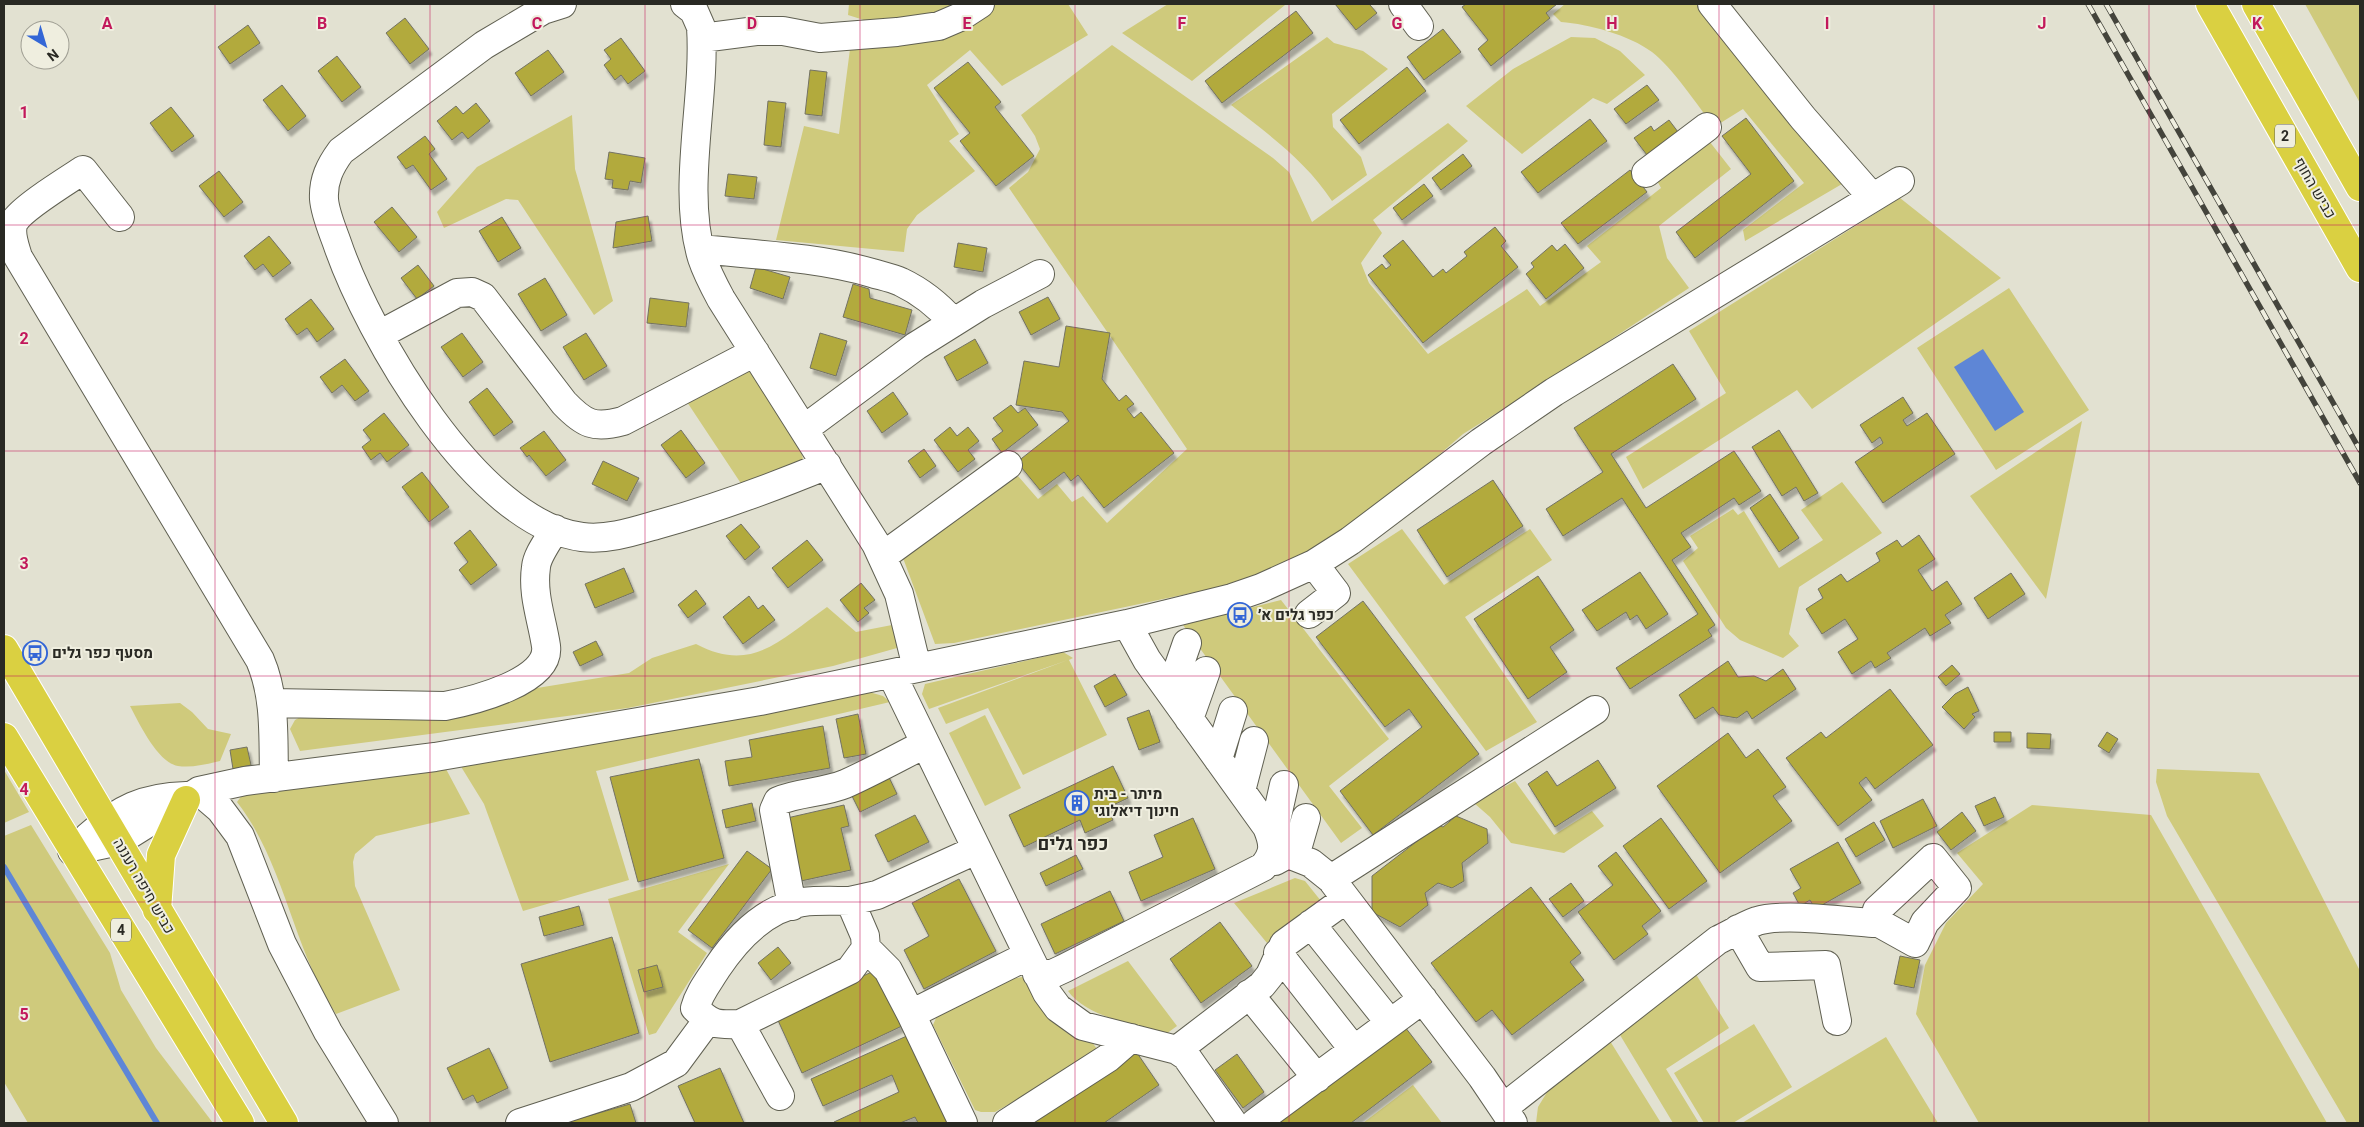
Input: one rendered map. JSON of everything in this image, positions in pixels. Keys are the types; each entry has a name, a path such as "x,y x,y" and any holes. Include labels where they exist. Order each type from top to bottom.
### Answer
{"highway":[{"name":"כביש החוף","path":"2210,4 2360,268"},
{"path":"2256,4 2360,187"},
{"name":"כביש חיפה רעננה","path":"4,649 284,1123"},
{"name":"4","path":"4,736 72,851 240,1123"},
{"path":"157,910 161,855 192,796"}],"street":[{"path":"562,4 542,10 484,45 341,150 331,164 324,182 324,201 346,268 379,335 422,405 468,464 498,494 526,514 554,529 581,537 602,538 695,515 772,488 827,465"},
{"path":"685,4 694,11 698,18 702,38 694,208 700,249 710,278 882,556 899,594 904,671 925,744 1032,965 1047,993 1058,1008 1083,1026 1177,1050 1186,1056 1233,1123"},
{"path":"702,38 756,30 783,31 820,38 897,32 939,26 960,17 980,4"},
{"path":"1402,4 1419,26"},
{"path":"1712,4 1803,118 1872,196"},
{"path":"1646,173 1707,127"},
{"path":"120,217 83,170 23,212 14,223 12,237 18,256 260,660 267,676 272,703 274,778"},
{"path":"72,851 192,796 274,778 408,761 670,718 1127,624 1232,598 1270,584 1314,564 1371,527 1481,442 1554,392 1872,196 1900,181"},
{"path":"700,249 816,262 876,274 900,281 936,303 953,322"},
{"path":"804,429 877,373 953,322 1040,274"},
{"path":"379,335 457,293 472,292 483,297 564,403 577,417 592,425 609,425 623,421 755,352"},
{"path":"882,556 1008,465"},
{"path":"272,703 445,706 472,700 527,678 541,665 547,648 535,599 536,564 554,529"},
{"path":"1309,614 1336,593 1314,564"},
{"path":"1127,624 1139,647 1235,787 1297,849 1245,728"},
{"path":"1177,1050 1250,994 1270,975 1278,953 1284,944 1311,924 1338,889 1595,710"},
{"path":"1235,787 1245,728"},
{"path":"1235,787 1245,728"},
{"path":"1235,787 1245,728"},
{"path":"1235,787 1245,728"},
{"path":"911,1014 1032,965 1052,974 1066,968 1235,787 1245,728"},
{"path":"792,906 774,810 778,801 790,796 825,790 844,784 925,744"},
{"path":"1235,787 1338,889 1423,999 1508,1116 1718,940 1758,921 1777,918 1873,923 1879,923 1915,943 1925,922 1958,888 1933,858 1877,910 1873,923"},
{"path":"192,796 220,809 240,836 282,944 328,1032 384,1123"},
{"path":"866,948 850,970 740,1024 724,1025 707,1021 695,1008 696,1002 728,951 753,926 776,910 802,902 850,901 877,895 976,850"},
{"path":"850,901 865,936 866,948 888,970 963,1123"},
{"path":"1311,924 1390,1024"},
{"path":"1738,930 1760,967 1826,965 1837,1021"},
{"path":"1278,953 1354,1050"},
{"path":"1250,994 1316,1078"},
{"path":"1255,1123 1423,999"},
{"path":"520,1123 631,1088 676,1063 707,1021"},
{"path":"740,1024 780,1096"},
{"path":"1007,1123 1108,1058 1131,1038"}],"shaded area":[{"path":"849,4 951,5 930,14 867,21 848,15"},
{"path":"997,4 1068,4 1088,35 1002,86 970,50 927,85 959,134 949,141 975,171 917,215 907,229 904,252 776,240 804,126 839,134 850,49 934,41"},
{"path":"1168,4 1285,5 1192,81 1122,33"},
{"path":"1565,4 1704,4 1839,173 1842,184 1745,241 1743,230 1804,183 1743,109 1714,127 1660,58 1632,40 1608,31 1561,22 1553,14"},
{"path":"2305,4 2360,4 2360,103"},
{"path":"1327,37 1334,43 1363,51 1388,69 1332,114 1333,127 1361,157 1367,175 1332,201 1298,161 1231,105"},
{"path":"1571,37 1595,38 1620,51 1645,75 1607,104 1593,98 1522,154 1466,106 1513,69"},
{"path":"1112,45 1273,158 1289,172 1312,222 1448,123 1468,141 1373,220 1382,233 1361,263 1369,283 1428,354 1527,289 1540,306 1601,262 1587,246 1661,188 1654,175 1706,137 1731,169 1659,226 1667,258 1689,288 1551,379 1463,434 1347,535 1304,558 1239,583 954,643 935,644 903,558 1018,476 1038,499 1057,484 1072,502 1083,496 1107,523 1187,449 1009,188 1028,172 1040,149 1035,136 1021,115"},
{"path":"572,115 575,169 613,301 594,315 518,200 506,199 444,228 437,212 477,167"},
{"path":"1900,198 2001,278 1812,409 1797,390 1643,489 1626,457 1726,393 1689,331"},
{"path":"2009,288 2089,410 1996,470 1917,348"},
{"path":"748,368 800,448 803,459 742,485 687,402"},
{"path":"2082,421 2046,599 1970,496"},
{"path":"1842,482 1882,533 1799,587 1789,634 1799,646 1783,658 1740,640 1726,628 1683,561 1698,548 1690,536 1733,509 1738,515 1744,511 1779,568 1823,540 1801,510"},
{"path":"1402,529 1444,585 1530,529 1552,560 1465,617 1537,722 1486,751 1348,564"},
{"path":"1281,600 1389,739 1329,786 1362,828 1341,843 1183,625"},
{"path":"827,607 856,632 892,625 900,635 897,648 833,666 628,708 300,751 290,729 295,720 306,714 531,689 629,673 652,658 696,644 716,652 734,655 750,654 766,649 780,641"},
{"path":"1063,652 1073,658 1069,660 1107,735 1023,775 988,708 946,724 938,708 1068,660 929,709 922,694 925,684"},
{"path":"869,692 883,696 890,702 596,771 629,880 523,911 484,804 460,765"},
{"path":"180,703 192,712 208,729 231,734 220,761 189,766 178,766 171,763 156,750 130,706"},
{"path":"985,715 1021,788 985,806 949,733"},
{"path":"446,769 470,814 376,836 355,854 353,862 355,886 400,990 336,1014 321,989 309,963 267,852 237,802 243,794"},
{"path":"2157,769 2259,773 2360,971 2360,1123 2347,1123 2167,816 2156,782"},
{"path":"4,770 29,812 4,823"},
{"path":"1515,781 1554,835 1592,811 1604,826 1564,853 1511,843 1490,817 1474,803"},
{"path":"2032,805 2151,815 2327,1123 1979,1123 1916,1014 1925,965 1946,923 1983,884 1957,853"},
{"path":"31,825 110,953 121,990 156,1048 213,1123 28,1123 4,1082 4,836"},
{"path":"729,864 678,932 707,953 656,1033 649,1035 608,899"},
{"path":"1295,878 1305,881 1321,901 1267,943 1234,903"},
{"path":"1128,961 1177,1026 1166,1034 1099,1014 1076,1000 1068,991"},
{"path":"1694,971 1729,1028 1666,1069 1699,1123 1673,1123 1617,1030"},
{"path":"1022,977 1031,982 1051,1019 1067,1033 1092,1042 1097,1049 1094,1056 995,1112 981,1112 975,1110 933,1025 936,1018 943,1012 1007,980"},
{"path":"1754,1024 1792,1087 1733,1123 1704,1123 1674,1073"},
{"path":"1886,1037 1938,1123 1742,1123"},
{"path":"1610,1041 1661,1123 1536,1123 1538,1107 1552,1084"},
{"path":"1413,1085 1442,1123 1363,1123"}],"water":[{"path":"1983,349 2024,412 1995,431 1954,367"}],"building":[{"path":"1335,4 1372,4 1370,5 1377,13 1356,30"},
{"path":"1466,4 1557,4 1546,13 1550,18 1491,66 1478,49 1488,40 1462,7"},
{"path":"1296,11 1313,33 1222,103 1205,81"},
{"path":"405,18 429,49 410,64 386,33"},
{"path":"248,25 260,43 230,64 218,47"},
{"path":"1443,29 1461,52 1424,80 1407,57"},
{"path":"621,38 645,71 628,84 621,75 615,80 604,65 611,59 604,50"},
{"path":"548,50 564,72 531,96 515,73"},
{"path":"337,56 361,87 342,102 318,71"},
{"path":"968,62 1001,102 995,107 1034,156 996,186 960,141 970,133 934,88"},
{"path":"1407,67 1426,91 1359,144 1340,120"},
{"path":"810,70 827,72 822,116 805,114"},
{"path":"282,85 306,116 288,131 263,100"},
{"path":"1647,85 1659,100 1626,124 1614,109"},
{"path":"768,101 786,103 781,147 764,145"},
{"path":"476,103 490,121 468,139 462,132 452,140 437,121 456,106 463,114"},
{"path":"171,107 194,136 172,152 150,123"},
{"path":"1746,118 1794,181 1695,258 1676,232 1751,174 1722,136"},
{"path":"1590,119 1607,141 1538,193 1521,172"},
{"path":"1669,120 1681,136 1650,159 1634,138 1651,126 1654,131"},
{"path":"425,136 435,149 429,154 447,179 431,190 413,165 406,169 397,157"},
{"path":"609,152 645,158 641,183 630,181 628,190 612,188 613,180 605,179"},
{"path":"1463,154 1472,166 1441,190 1432,178"},
{"path":"1630,170 1647,192 1578,244 1561,223"},
{"path":"219,171 243,202 224,217 199,186"},
{"path":"728,174 757,177 754,199 725,196"},
{"path":"1424,184 1433,196 1402,220 1393,208"},
{"path":"392,207 417,237 399,252 374,222"},
{"path":"648,216 652,241 613,248 616,222"},
{"path":"502,217 521,248 498,262 479,231"},
{"path":"1495,227 1506,241 1501,246 1518,267 1423,343 1368,275 1382,264 1386,269 1391,265 1383,256 1403,240 1433,277 1443,269 1446,273 1467,256 1464,252"},
{"path":"269,236 291,263 273,277 263,264 255,270 244,256"},
{"path":"958,243 987,248 983,272 954,267"},
{"path":"1565,244 1584,268 1546,299 1526,274 1534,267 1531,263 1552,245 1557,251"},
{"path":"418,265 434,286 417,299 401,278"},
{"path":"756,267 790,277 783,299 750,288"},
{"path":"545,278 567,315 541,331 518,294"},
{"path":"853,284 869,289 870,298 912,310 905,335 843,317"},
{"path":"1048,297 1060,319 1031,335 1019,312"},
{"path":"650,298 689,303 686,327 647,323"},
{"path":"311,299 334,329 317,342 307,328 297,335 285,319"},
{"path":"1066,326 1110,333 1102,379 1119,401 1126,395 1134,404 1127,409 1134,418 1141,412 1174,453 1104,508 1078,475 1071,481 1064,472 1040,490 1017,462 1069,421 1062,412 1016,405 1024,361 1059,367"},
{"path":"462,333 483,362 463,377 441,347"},
{"path":"586,333 607,366 584,380 563,347"},
{"path":"820,333 847,341 836,376 810,368"},
{"path":"975,339 988,363 957,381 944,357"},
{"path":"345,359 369,391 355,401 342,385 332,393 320,377"},
{"path":"1673,364 1696,399 1611,454 1646,508 1734,451 1761,491 1739,505 1734,498 1681,533 1691,547 1672,560 1715,625 1708,630 1712,636 1630,689 1616,668 1698,614 1622,498 1563,536 1546,509 1603,472 1574,428"},
{"path":"487,388 513,422 494,436 469,402"},
{"path":"893,392 908,414 882,433 867,411"},
{"path":"1903,397 1913,413 1903,420 1907,426 1927,413 1955,454 1883,503 1855,462 1883,443 1880,437 1872,443 1860,425"},
{"path":"1011,405 1018,413 1025,408 1038,425 1002,453 992,439 1003,431 993,418"},
{"path":"384,413 409,445 387,462 380,453 371,460 362,447 371,440 363,430"},
{"path":"950,427 957,436 968,427 979,441 968,450 975,459 958,472 934,440"},
{"path":"681,430 705,463 686,478 661,445"},
{"path":"1779,430 1818,493 1804,501 1796,487 1782,496 1752,447"},
{"path":"544,431 566,460 546,476 529,455 527,457 520,448"},
{"path":"924,449 936,466 920,478 908,461"},
{"path":"603,461 639,478 627,501 592,484"},
{"path":"422,472 449,507 429,522 402,487"},
{"path":"1493,480 1523,526 1447,577 1417,530"},
{"path":"1770,494 1799,538 1779,552 1750,508"},
{"path":"741,524 760,547 745,560 726,536"},
{"path":"470,530 497,565 471,585 459,570 468,562 454,543"},
{"path":"1919,535 1935,559 1918,570 1932,591 1947,581 1962,604 1945,615 1951,623 1930,636 1925,628 1887,653 1891,658 1875,668 1871,661 1852,674 1838,652 1858,639 1845,619 1822,634 1806,609 1823,598 1818,589 1841,574 1847,582 1880,561 1876,553 1897,540 1902,547"},
{"path":"807,540 823,560 788,588 772,568"},
{"path":"624,568 634,592 595,608 585,584"},
{"path":"1640,572 1668,614 1646,629 1637,615 1630,620 1626,612 1597,631 1582,610"},
{"path":"2011,573 2025,594 1988,619 1974,598"},
{"path":"1538,576 1574,630 1550,647 1567,672 1528,699 1474,619"},
{"path":"861,583 875,600 864,608 869,613 858,622 840,600"},
{"path":"696,590 706,604 688,618 678,605"},
{"path":"749,596 758,609 763,605 775,620 743,644 723,617"},
{"path":"1363,601 1479,754 1373,835 1340,791 1422,727 1409,709 1385,727 1316,637"},
{"path":"596,641 603,655 580,666 573,652"},
{"path":"1728,661 1738,677 1754,676 1766,681 1783,669 1796,689 1752,719 1747,711 1737,718 1719,715 1713,707 1695,719 1679,695"},
{"path":"1952,665 1960,674 1946,686 1938,677"},
{"path":"1115,674 1127,695 1105,707 1094,686"},
{"path":"1968,687 1979,711 1972,714 1975,717 1964,729 1942,707 1955,694"},
{"path":"1890,689 1933,745 1875,789 1866,777 1859,783 1872,800 1838,826 1786,758 1821,732 1826,738"},
{"path":"1149,710 1160,742 1139,750 1127,718"},
{"path":"858,714 866,754 844,758 836,719"},
{"path":"823,726 830,768 729,786 725,761 752,757 749,740"},
{"path":"1994,732 2011,732 2011,742 1994,742"},
{"path":"2107,732 2118,739 2109,753 2098,746"},
{"path":"1728,733 1746,758 1758,749 1786,787 1773,796 1792,821 1720,873 1657,786"},
{"path":"2027,733 2051,734 2050,749 2027,748"},
{"path":"247,747 251,765 233,769 230,750"},
{"path":"699,759 724,858 638,882 610,777"},
{"path":"1598,760 1616,788 1555,827 1528,784 1547,771 1557,786"},
{"name":"מיתר - בית חינוך דיאלוגי","path":"1113,766 1128,798 1107,808 1113,820 1085,833 1080,820 1024,847 1009,815"},
{"path":"886,771 897,794 860,812 849,790"},
{"path":"1995,797 2004,817 1984,826 1975,806"},
{"path":"1923,799 1937,826 1893,848 1880,821"},
{"path":"752,803 756,821 726,828 722,810"},
{"path":"844,805 849,826 841,828 851,870 801,881 787,818"},
{"path":"1962,812 1976,831 1951,850 1937,832"},
{"path":"915,815 929,842 888,862 875,835"},
{"path":"1456,816 1487,829 1488,843 1462,863 1464,881 1452,888 1438,883 1425,893 1428,905 1400,927 1372,912 1372,876 1438,825 1443,827"},
{"path":"1193,818 1215,869 1141,901 1129,872 1163,857 1154,835"},
{"path":"1661,818 1707,881 1669,909 1623,846"},
{"path":"1874,822 1885,840 1856,857 1845,839"},
{"path":"1838,842 1861,883 1815,909 1810,900 1800,906 1793,893 1801,888 1790,869"},
{"path":"747,851 772,869 712,948 688,930"},
{"path":"1616,852 1661,911 1642,926 1648,934 1614,960 1578,912 1613,885 1598,866"},
{"path":"1076,855 1083,869 1046,886 1040,873"},
{"path":"959,879 996,951 924,989 904,950 929,936 912,903"},
{"path":"1571,883 1584,901 1563,917 1549,899"},
{"path":"1531,887 1581,953 1570,962 1584,980 1512,1035 1492,1010 1476,1022 1431,963"},
{"path":"1110,891 1124,921 1055,954 1041,924"},
{"path":"579,906 584,925 544,936 539,917"},
{"path":"1220,922 1252,966 1201,1003 1170,959"},
{"path":"612,937 639,1033 550,1062 521,964"},
{"path":"778,947 791,963 771,980 758,963"},
{"path":"1900,956 1920,960 1914,988 1894,984"},
{"path":"657,965 663,987 644,992 638,970"},
{"path":"876,970 902,1026 802,1073 776,1016"},
{"path":"1405,1027 1432,1062 1351,1123 1277,1123"},
{"path":"909,1035 948,1123 918,1123 915,1117 900,1123 835,1123 899,1092 892,1075 823,1106 811,1079"},
{"path":"489,1048 508,1088 477,1103 473,1095 463,1100 447,1068"},
{"path":"1135,1050 1159,1085 1104,1123 1029,1123"},
{"path":"1237,1054 1264,1092 1243,1108 1215,1070"},
{"path":"720,1068 744,1123 695,1123 678,1086"},
{"path":"630,1104 636,1123 564,1123"}],"waterway":[{"path":"4,867 157,1123"}],"railway":[{"path":"2088,4 2360,483"},
{"path":"2106,4 2360,450"}],"place":[{"name":"כפר גלים א׳","path":"1240,615"},
{"name":"מסעף כפר גלים","path":"35,653"},
{"name":"מיתר - בית חינוך דיאלוגי","path":"1077,803"}],"district":[{"name":"כפר גלים","path":"1073,843"}]}
